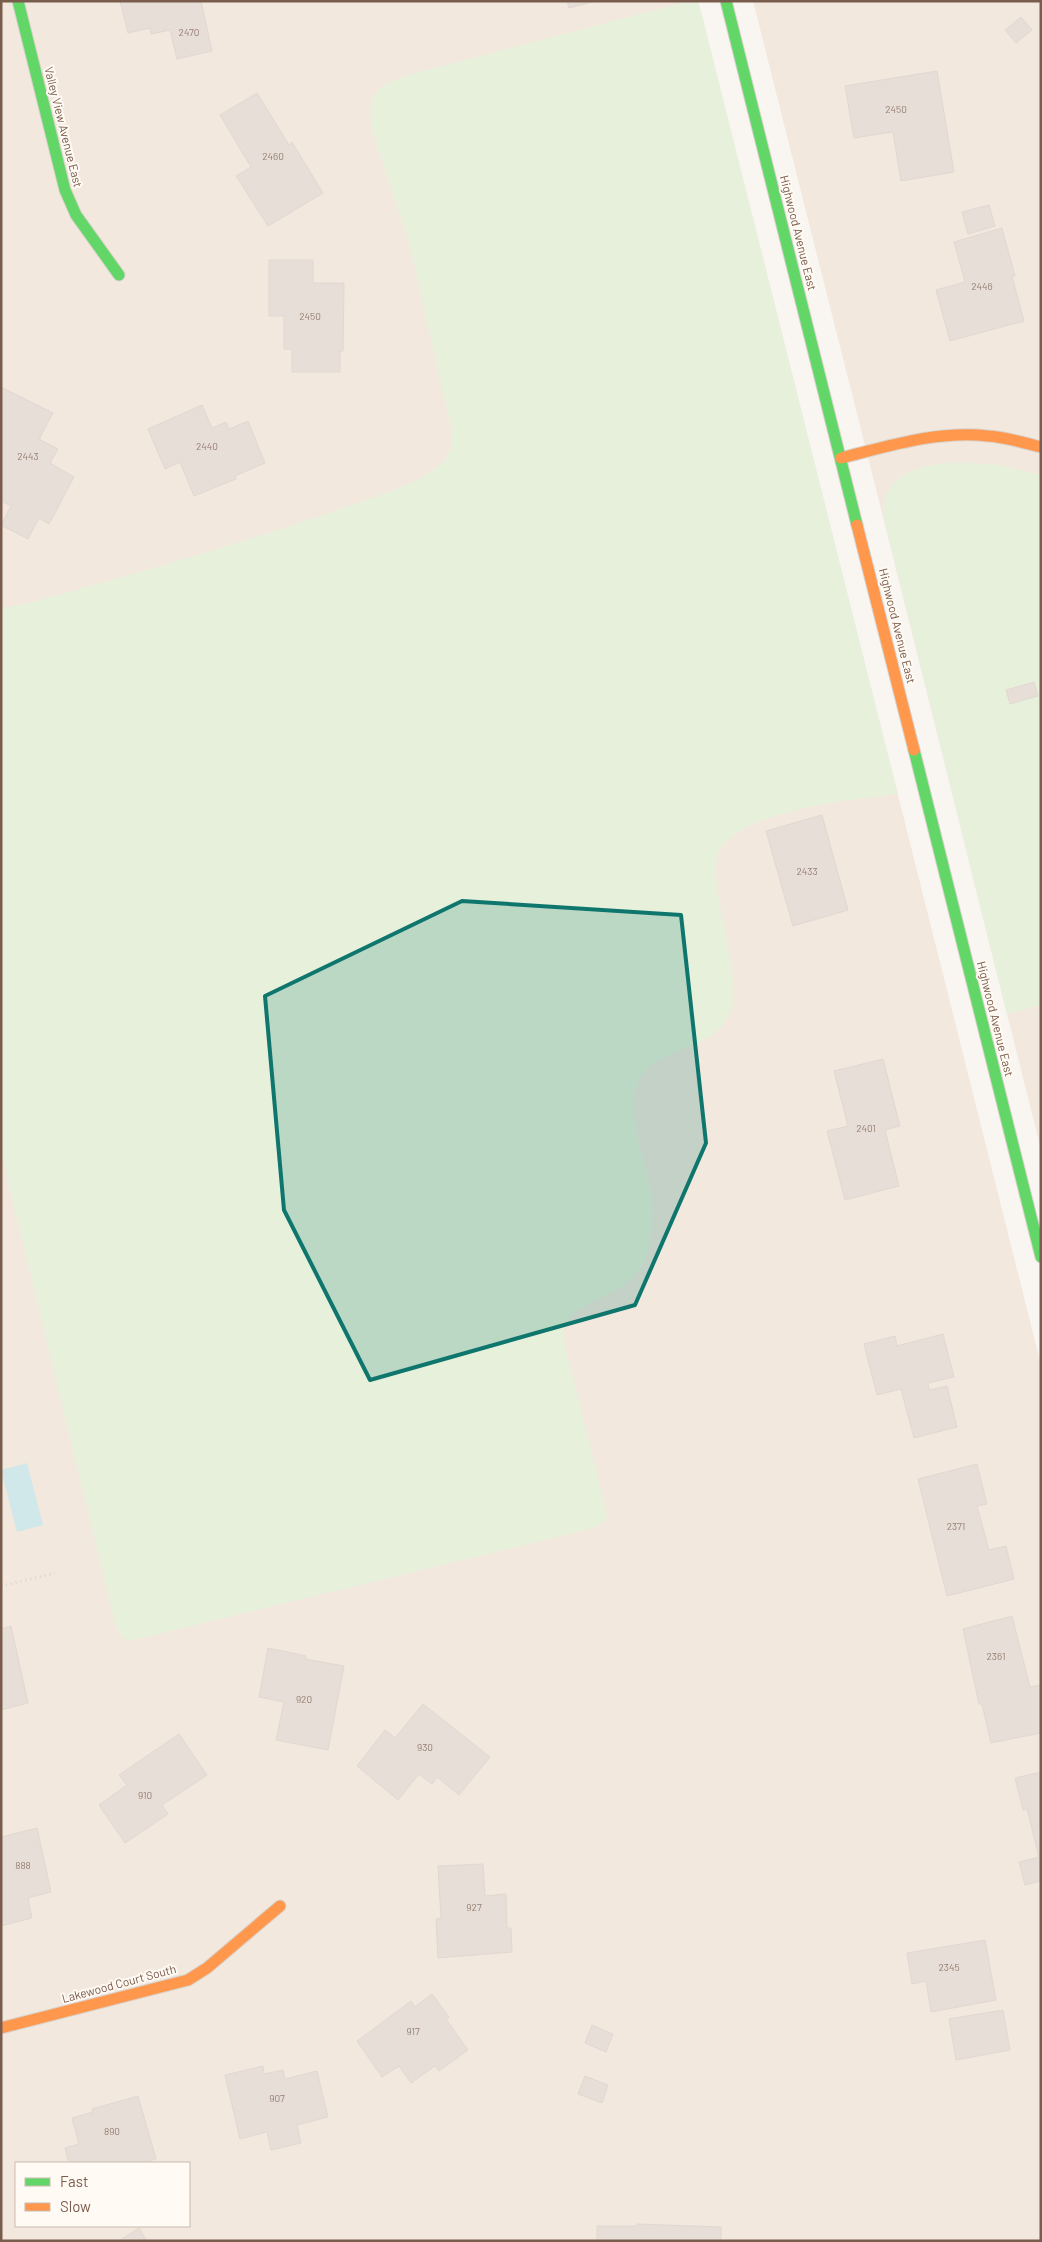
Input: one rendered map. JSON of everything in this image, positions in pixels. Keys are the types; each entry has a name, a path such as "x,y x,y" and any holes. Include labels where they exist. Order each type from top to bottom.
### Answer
{"street":[{"name":"Valley View Avenue East","path":"18,1 67,196 84,228 119,275"},
{"name":"Highwood Avenue East","path":"726,1 1041,1257"},
{"path":"841,458 910,442 968,434 995,436 1041,447"},
{"name":"Lakewood Court South","path":"1,2028 188,1980 207,1968 280,1906"}],"path":[{"path":"1,1586 55,1574"}],"highlighted area":[{"path":"462,901 681,915 706,1143 635,1305 370,1380 284,1210 265,996"}],"shaded area":[{"path":"1,1 698,1 483,548 1,663"},
{"path":"753,1 1041,1 1041,1150 886,529"},
{"path":"891,767 1041,1365 1041,2241 1,2241 1,1119 442,874"}],"green space":[{"path":"689,1 698,1 702,15 898,794 804,808 756,823 737,833 722,846 717,858 718,897 732,967 733,1003 727,1020 716,1032 704,1040 660,1060 648,1069 638,1082 634,1094 634,1122 649,1179 652,1207 651,1229 646,1256 641,1267 628,1282 583,1307 568,1319 564,1327 563,1337 607,1514 604,1523 586,1530 129,1641 120,1635 115,1623 1,1152 1,608 41,600 282,529 394,490 421,478 443,462 452,446 451,427 410,246 372,130 371,109 375,95 386,85 405,76"},
{"path":"955,462 1000,465 1041,475 1041,1005 1007,1014 883,515 885,500 897,480 916,469"}],"water":[{"path":"27,1463 43,1525 17,1532 1,1470"}],"building":[{"path":"120,1 201,1 212,51 177,59 170,30 151,34 150,28 128,33"},
{"path":"567,1 596,1 569,8"},
{"path":"1021,17 1032,30 1016,43 1005,30"},
{"path":"937,71 954,172 901,181 893,132 854,138 845,86"},
{"path":"257,93 289,145 292,142 323,193 268,226 236,176 251,167 220,115"},
{"path":"989,205 995,226 968,234 962,212"},
{"path":"1002,228 1015,276 1012,276 1024,321 950,341 936,290 965,282 954,242"},
{"path":"269,260 313,260 313,283 344,283 343,351 340,351 340,372 292,372 292,349 284,349 284,316 269,316"},
{"path":"1,387 53,413 39,439 58,449 50,463 74,477 49,524 39,518 28,539 1,525 11,506 1,501"},
{"path":"202,405 212,428 226,422 229,429 248,421 265,463 235,476 236,479 194,496 180,462 165,469 148,429"},
{"path":"1034,682 1038,696 1010,704 1006,690"},
{"path":"822,815 848,910 793,926 766,831"},
{"path":"883,1059 900,1126 885,1130 899,1186 845,1200 827,1131 848,1126 834,1071"},
{"path":"943,1334 954,1377 928,1383 929,1390 947,1386 957,1427 914,1438 901,1389 877,1395 864,1344 895,1336 897,1346"},
{"path":"977,1464 987,1504 977,1506 989,1550 1006,1546 1014,1579 947,1596 918,1479"},
{"path":"1012,1616 1030,1687 1040,1685 1041,1733 991,1743 982,1704 979,1704 963,1629"},
{"path":"11,1626 28,1703 1,1710 1,1629"},
{"path":"268,1648 306,1656 305,1659 344,1666 328,1750 276,1740 284,1702 259,1697"},
{"path":"423,1704 490,1757 459,1795 437,1777 432,1784 419,1774 398,1800 357,1766 385,1730 395,1738"},
{"path":"179,1734 207,1775 162,1805 168,1814 125,1843 99,1805 127,1785 119,1775"},
{"path":"1041,1772 1041,1881 1025,1885 1019,1862 1039,1857 1027,1809 1023,1810 1015,1778"},
{"path":"37,1828 51,1892 28,1898 32,1918 1,1926 1,1837"},
{"path":"483,1864 485,1896 506,1894 507,1928 511,1928 512,1952 438,1958 436,1919 441,1918 438,1866"},
{"path":"985,1940 996,2000 931,2012 926,1981 912,1984 907,1953"},
{"path":"432,1994 449,2017 446,2019 468,2050 439,2071 435,2066 411,2083 399,2066 382,2077 357,2041 411,2001 415,2007"},
{"path":"1003,2010 1010,2050 956,2060 949,2019"},
{"path":"592,2025 613,2034 606,2052 585,2043"},
{"path":"263,2066 264,2074 283,2070 285,2079 317,2071 328,2117 297,2125 301,2143 271,2150 267,2132 240,2139 225,2075"},
{"path":"585,2076 608,2085 602,2103 578,2094"},
{"path":"138,2096 156,2159 146,2162 69,2162 65,2148 79,2144 72,2118 93,2112 92,2109"},
{"path":"637,2224 721,2227 721,2241 597,2241 597,2226 637,2226"},
{"path":"139,2228 147,2241 119,2241"}],"traffic: fast":[{"path":"18,1 65,190 76,215 119,275"},
{"path":"726,1 857,525"},
{"path":"914,750 1041,1257"}],"traffic: slow":[{"path":"841,458 914,440 951,435 995,437 1041,447"},
{"path":"857,525 914,750"},
{"path":"1,2028 188,1980 207,1968 280,1906"}]}
